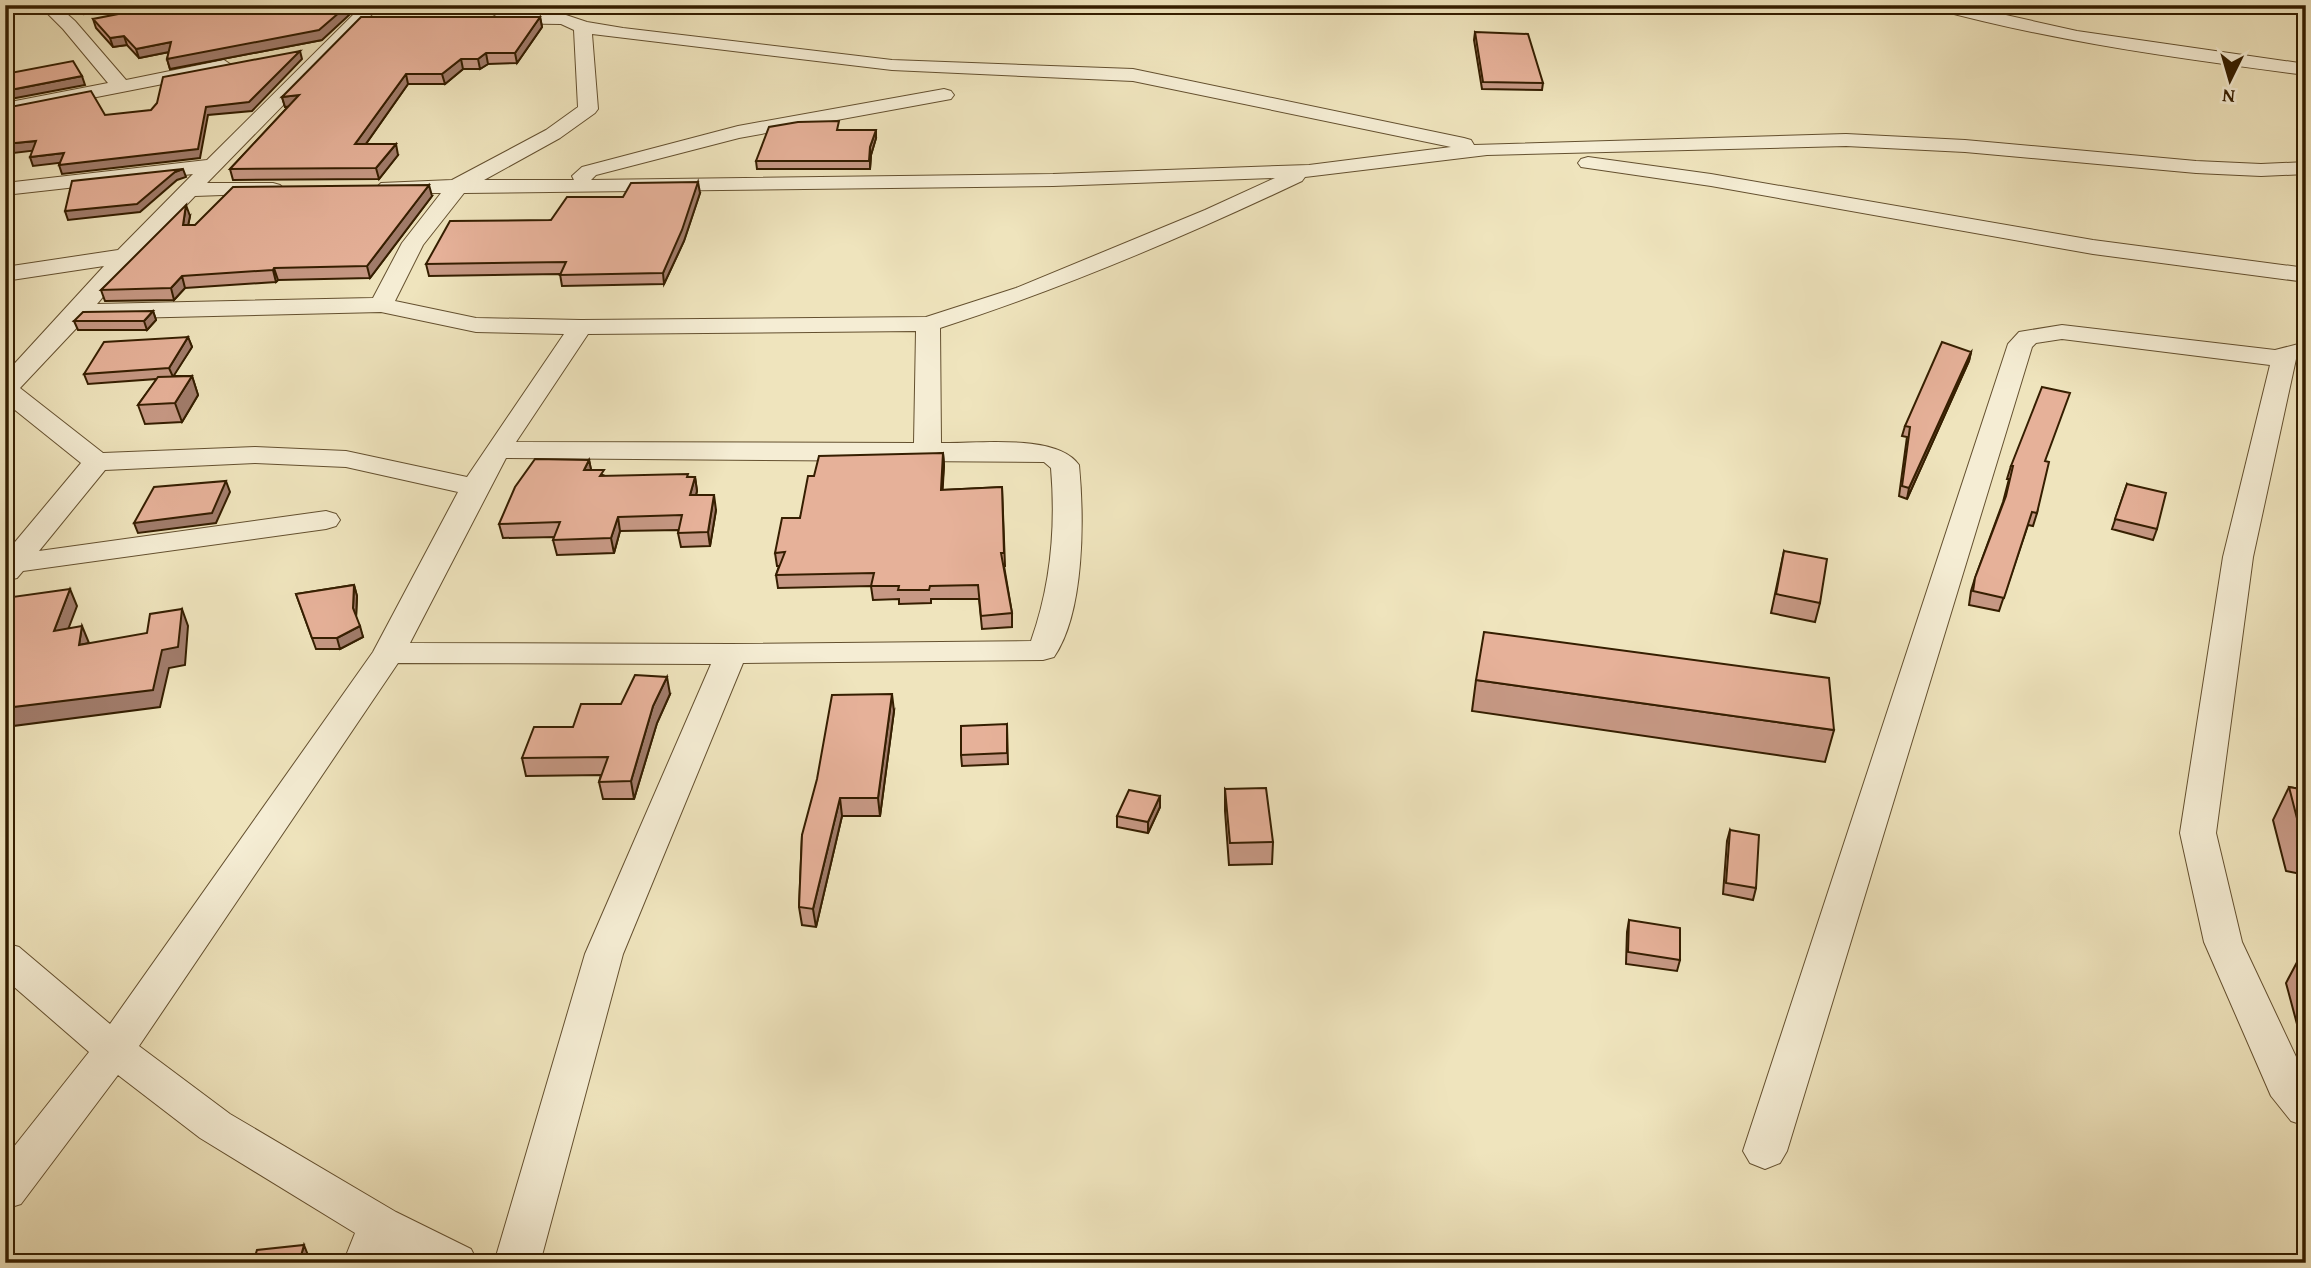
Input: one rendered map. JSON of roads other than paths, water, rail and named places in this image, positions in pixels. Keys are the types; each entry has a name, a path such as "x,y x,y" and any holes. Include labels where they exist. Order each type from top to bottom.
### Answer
{"street":[{"path":"47,5 121,86"},
{"path":"1941,5 1993,20 2091,39 2306,70"},
{"path":"481,19 569,12 583,27 720,46 892,65 1133,75 1488,149 1711,180 2093,247 2306,275"},
{"path":"373,15 329,46 125,256 78,312 5,389 97,462 254,454 346,459 475,487"},
{"path":"68,25 95,20"},
{"path":"381,305 413,243 460,185 553,134 588,109 583,27"},
{"path":"303,51 329,46"},
{"path":"5,109 238,63"},
{"path":"569,184 589,172 738,132 944,95"},
{"path":"365,187 986,182 1309,170 1488,149 1886,141 2196,167 2261,170 2306,168"},
{"path":"5,189 214,165"},
{"path":"78,312 381,305 476,325 581,327 928,324 1024,293 1213,215 1309,170"},
{"path":"191,190 298,188"},
{"path":"5,274 125,256"},
{"path":"927,449 928,324"},
{"path":"5,1191 114,1050 389,653 475,487 581,327"},
{"path":"1765,1151 2020,344 2028,337 2062,332 2295,354 2238,558 2198,833 2223,942 2286,1084 2306,1109"},
{"path":"389,653 731,654 1043,650 1054,623 1061,593 1068,491 1065,465 1052,456 1033,452 927,449 497,450"},
{"path":"10,568 97,462"},
{"path":"10,568 326,520"},
{"path":"517,1263 604,954 731,654"},
{"path":"5,957 114,1050 373,1244 455,1263"}]}
